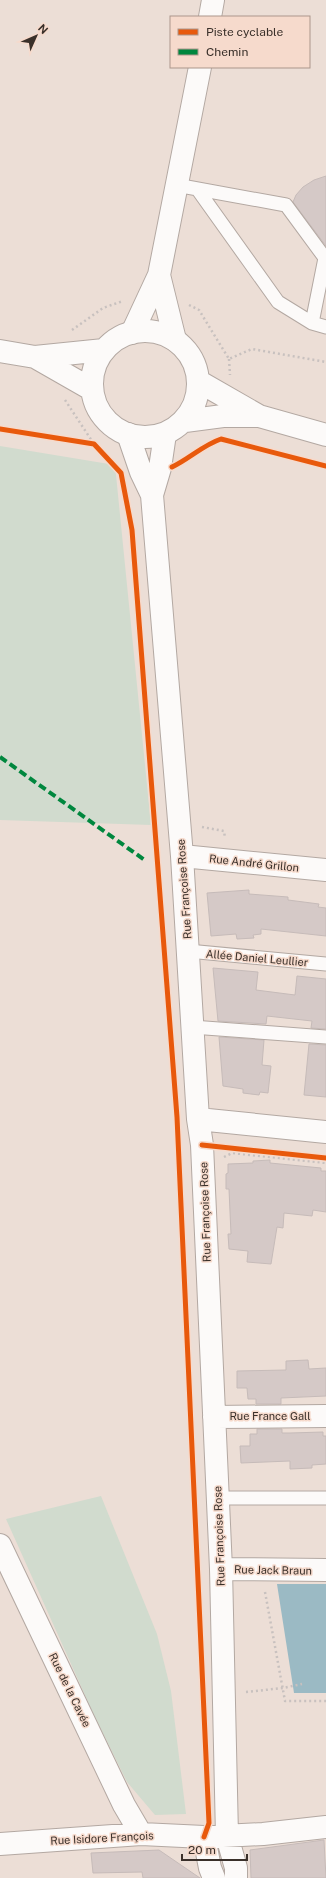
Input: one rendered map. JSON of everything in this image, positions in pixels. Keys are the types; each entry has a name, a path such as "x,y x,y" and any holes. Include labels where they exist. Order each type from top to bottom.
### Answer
{"street":[{"path":"210,16 213,0"},
{"path":"132,332 159,275 200,68"},
{"path":"159,275 175,340"},
{"path":"154,331 169,336 175,340 183,346 193,359 198,375 199,391 194,407 185,420 171,432 155,438 137,438 120,432 106,421 96,407 91,390 92,373 98,358 108,345 122,336 132,332 154,331"},
{"path":"0,351 35,357 104,350"},
{"path":"35,357 91,390"},
{"path":"198,381 259,416 326,435"},
{"path":"185,420 223,416 259,416"},
{"path":"128,434 141,472 152,495"},
{"path":"152,495 160,468 165,434"},
{"name":"Rue Françoise Rose","path":"152,495 182,856 198,1120 202,1145 220,1569 227,1836 236,1868 236,1878"},
{"name":"Rue André Grillon","path":"182,856 326,870"},
{"path":"198,1120 326,1132"},
{"name":"Rue France Gall","path":"214,1417 326,1416"},
{"name":"Rue de la Cavée","path":"0,1545 124,1805 141,1834"},
{"name":"Rue Jack Braun","path":"220,1569 326,1570"},
{"name":"Rue Isidore François","path":"0,1844 141,1834 204,1837 227,1836 326,1827"},
{"path":"204,1837 210,1868 214,1878"}],"lane":[{"path":"176,186 286,205 325,258 312,323"},
{"path":"198,190 278,302 312,323 326,327"},
{"name":"Allée Daniel Leullier","path":"188,951 326,964"},
{"path":"192,1027 326,1037"},
{"path":"217,1498 326,1498"}],"path":[{"path":"68,335 103,308 128,299"},
{"path":"187,304 199,310 229,359 252,349 326,362"},
{"path":"62,396 94,444"},
{"path":"202,1145 326,1158"},
{"path":"219,1158 232,1153 326,1163"},
{"path":"260,1570 285,1700 326,1701"},
{"path":"224,1694 283,1688 302,1684"}],"shaded area":[{"path":"0,446 115,465 151,825 0,820"},
{"path":"101,1496 157,1634 171,1691 186,1814 155,1815 127,1782 93,1713 6,1519"}],"water":[{"path":"277,1584 326,1584 326,1693 294,1693"}],"building":[{"path":"326,176 326,246 293,202 296,195 303,187 314,180"},
{"path":"249,890 249,894 288,897 288,900 319,904 318,907 326,908 326,936 261,929 261,934 253,935 254,938 237,939 236,934 211,936 207,893"},
{"path":"213,968 258,972 256,990 295,995 297,976 326,979 326,1029 311,1028 312,1021 267,1016 266,1024 218,1021"},
{"path":"219,1037 264,1040 262,1065 271,1066 268,1093 260,1092 259,1095 243,1093 243,1089 223,1086"},
{"path":"309,1044 326,1045 326,1097 304,1095"},
{"path":"270,1160 270,1163 321,1168 321,1171 326,1171 326,1212 313,1210 312,1216 284,1213 283,1228 277,1227 271,1264 247,1262 248,1251 229,1249 228,1234 231,1234 229,1189 226,1189 228,1164 253,1163 253,1161"},
{"path":"308,1360 309,1369 326,1368 326,1396 281,1398 281,1404 256,1404 256,1399 248,1399 247,1388 237,1388 237,1371 286,1370 286,1361"},
{"path":"257,1429 282,1429 282,1433 323,1432 323,1436 326,1436 326,1464 312,1465 312,1468 290,1469 290,1461 241,1463 240,1446 250,1446 250,1434 257,1434"},
{"path":"324,1840 326,1878 251,1878 250,1850"},
{"path":"159,1850 200,1878 143,1878 142,1872 93,1873 91,1853"}],"marked path":[{"path":"0,757 146,861"}],"cycle path":[{"path":"0,429 94,444 121,473 132,530 177,1117 209,1823 204,1837"},
{"path":"172,467 208,445 221,439 326,466"},
{"path":"202,1145 326,1158"}]}
